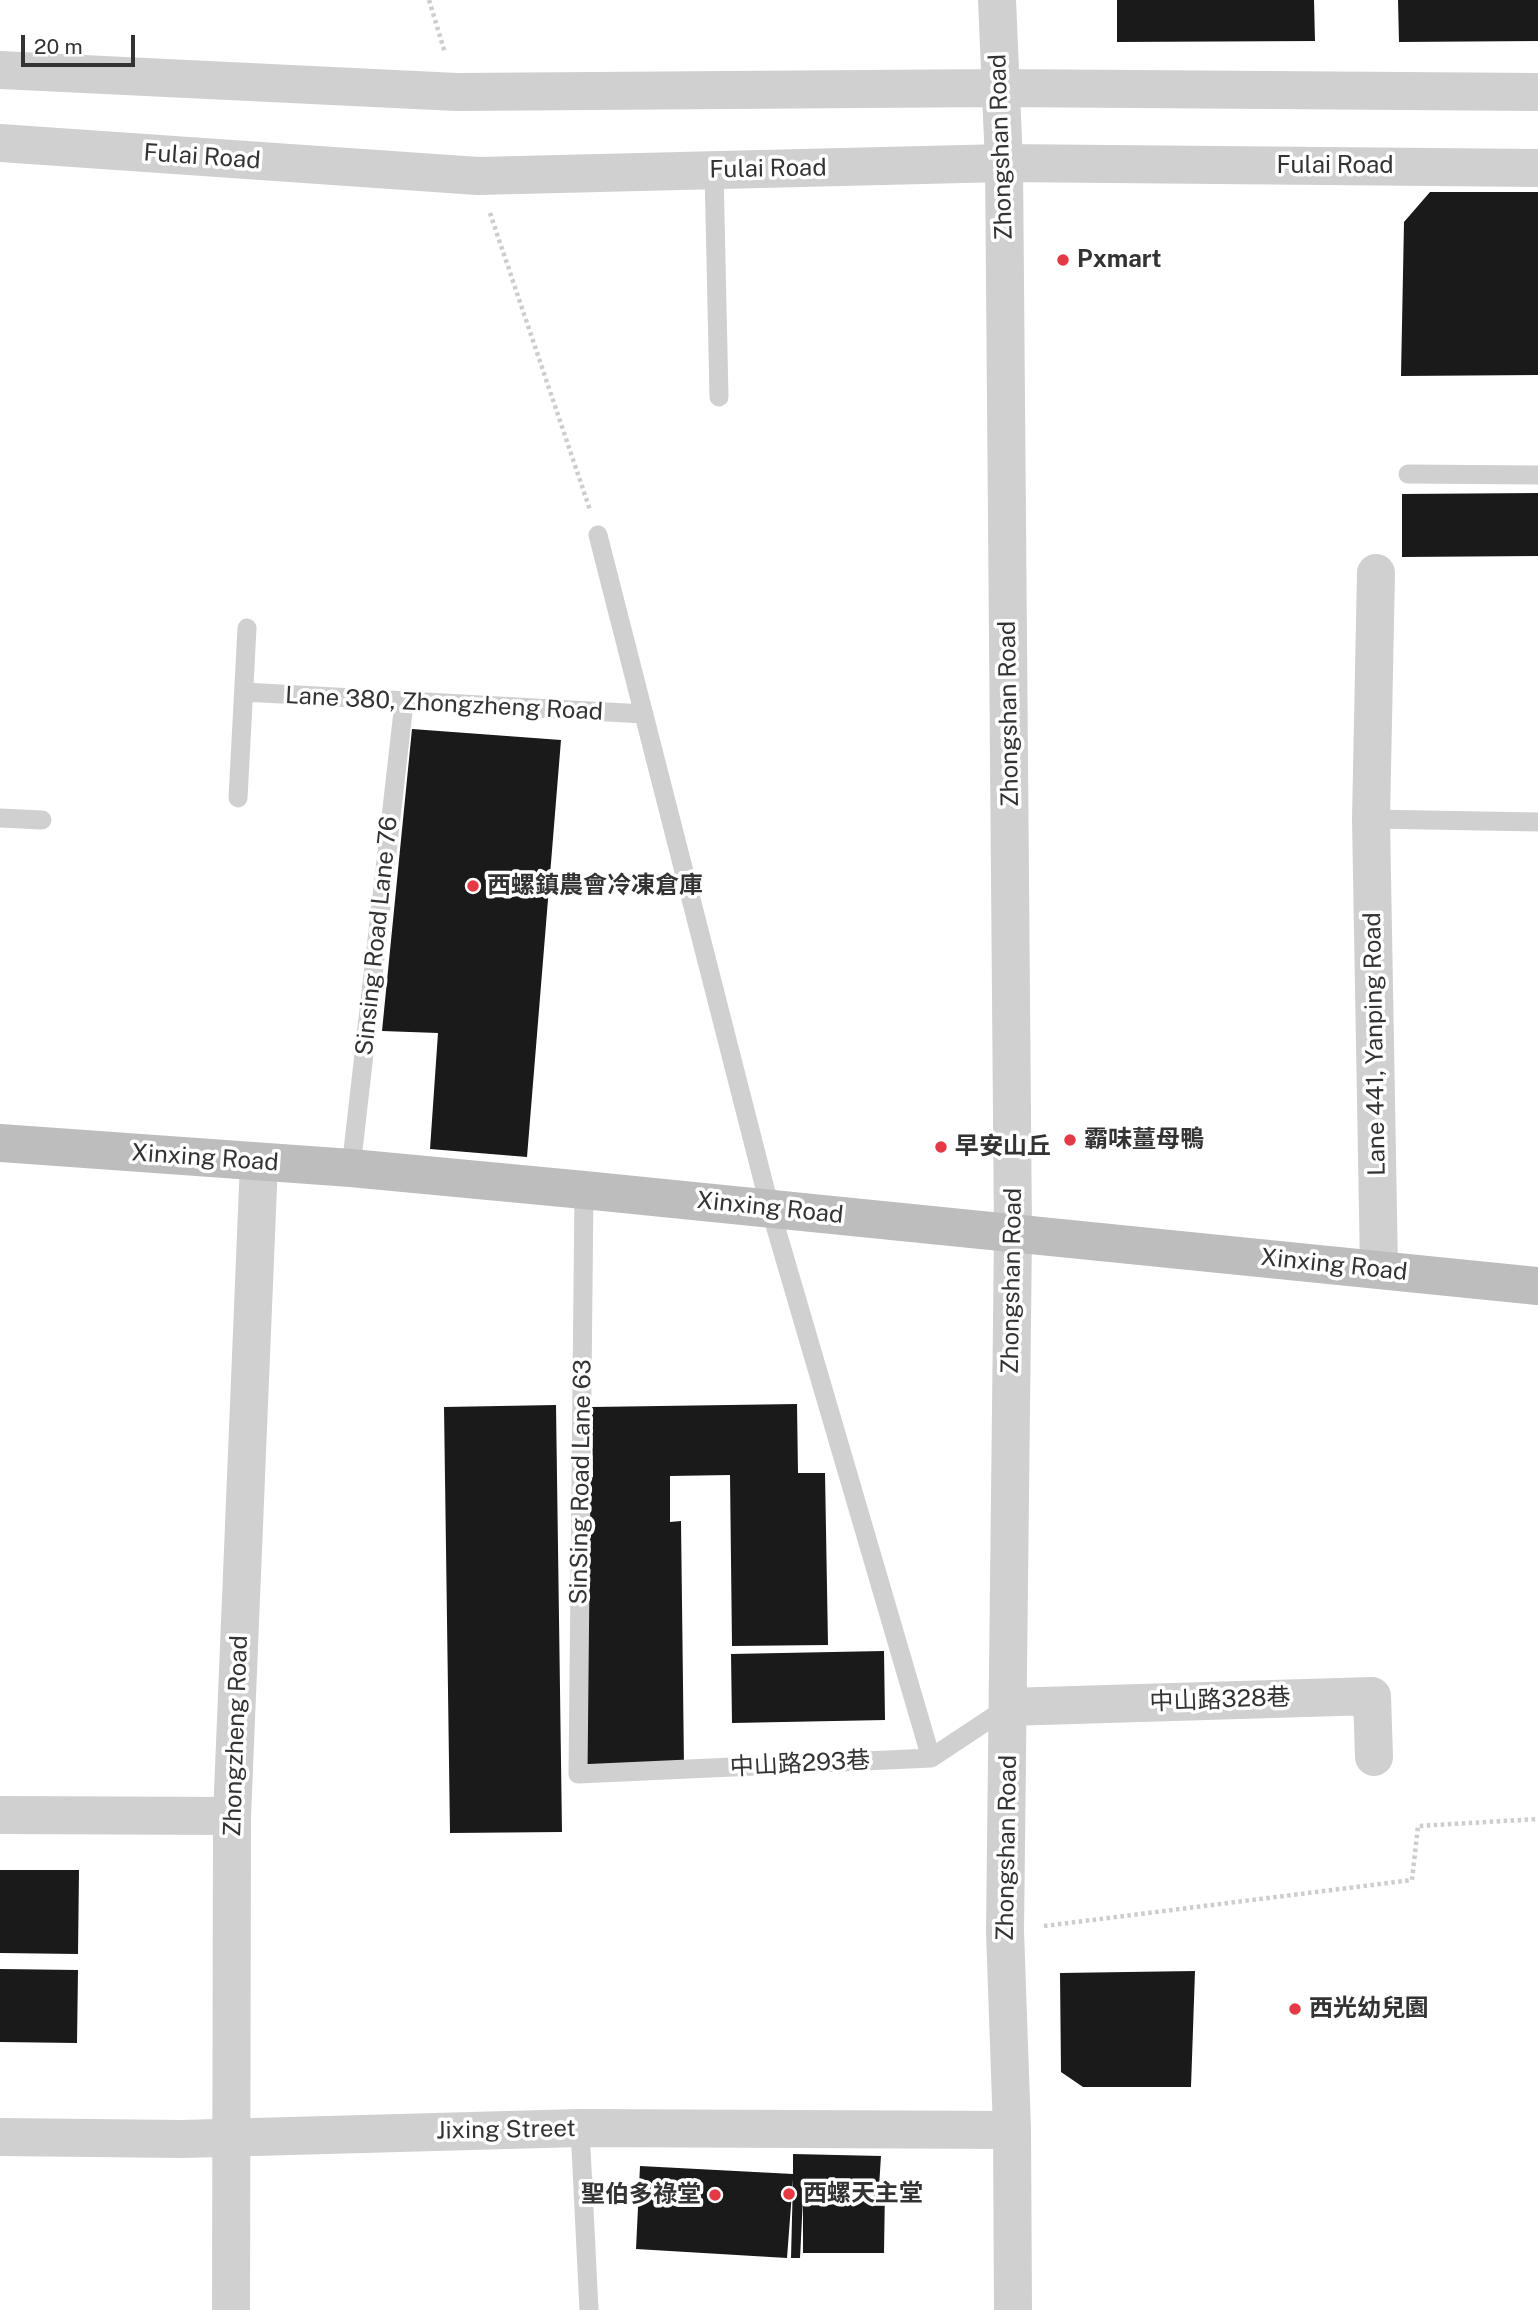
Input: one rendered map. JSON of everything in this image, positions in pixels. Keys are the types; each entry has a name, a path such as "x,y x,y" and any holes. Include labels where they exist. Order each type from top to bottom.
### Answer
{"street":[{"name":"Zhongshan Road","path":"997,0 1003,163 1013,1234 1005,1931 1012,2130 1013,2310"},
{"path":"0,70 457,92 999,88 1538,92"},
{"name":"Fulai Road","path":"0,143 478,176 1003,163 1538,168"},
{"name":"Lane 441, Yanping Road","path":"1376,573 1371,819 1379,1269"},
{"name":"Xinxing Road","path":"0,1143 351,1168 1538,1286"},
{"name":"Zhongzheng Road","path":"231,2310 232,1816 259,1163"},
{"name":"中山路328巷","path":"1008,1707 1371,1696 1374,1757"},
{"path":"0,1815 232,1816"},
{"name":"Jixing Street","path":"0,2137 182,2138 580,2128 1012,2130"}],"lane":[{"path":"714,170 719,397"},
{"path":"1408,474 1538,475"},
{"path":"598,535 770,1208 931,1758 1008,1707"},
{"path":"238,798 247,628"},
{"name":"Lane 380, Zhongzheng Road","path":"244,692 404,703 644,714"},
{"name":"Sinsing Road Lane 76","path":"351,1168 404,703"},
{"path":"0,818 42,820"},
{"path":"1371,819 1538,822"},
{"name":"SinSing Road Lane 63","path":"578,1774 584,1190"},
{"name":"中山路293巷","path":"578,1774 931,1758"},
{"path":"580,2128 589,2310"}],"path":[{"path":"429,0 457,92"},
{"path":"478,176 598,535"},
{"path":"1005,1931 1412,1880 1418,1826 1538,1819"}],"building":[{"path":"1117,0 1314,0 1315,41 1117,42"},
{"path":"1398,0 1538,0 1538,41 1399,42"},
{"path":"1430,192 1538,192 1538,375 1401,376 1404,222"},
{"path":"1538,493 1538,556 1402,557 1402,494"},
{"name":"西螺鎮農會冷凍倉庫","path":"412,729 561,740 527,1157 430,1149 438,1033 382,1031"},
{"path":"797,1404 798,1473 825,1473 828,1645 732,1646 730,1475 670,1476 670,1522 681,1521 684,1767 585,1768 581,1477 593,1477 592,1407"},
{"path":"556,1405 562,1832 450,1833 444,1407"},
{"path":"884,1651 885,1720 732,1723 731,1654"},
{"path":"0,1870 79,1870 78,1954 0,1953"},
{"path":"0,1969 78,1970 77,2043 0,2042"},
{"path":"1195,1971 1191,2087 1083,2087 1061,2072 1060,1973"},
{"path":"793,2154 881,2156 879,2187 885,2187 884,2253 803,2253 803,2198 800,2258 791,2258 793,2179 787,2258 636,2249 640,2166 793,2174","holes":["804,2184 865,2186 804,2186"]}],"place":[{"name":"Pxmart","path":"1063,260"},
{"name":"西螺鎮農會冷凍倉庫","path":"473,886"},
{"name":"霸味薑母鴨","path":"1070,1140"},
{"name":"早安山丘","path":"941,1147"},
{"name":"西光幼兒園","path":"1295,2009"},
{"name":"西螺天主堂","path":"789,2194"},
{"name":"聖伯多祿堂","path":"715,2195"}]}
